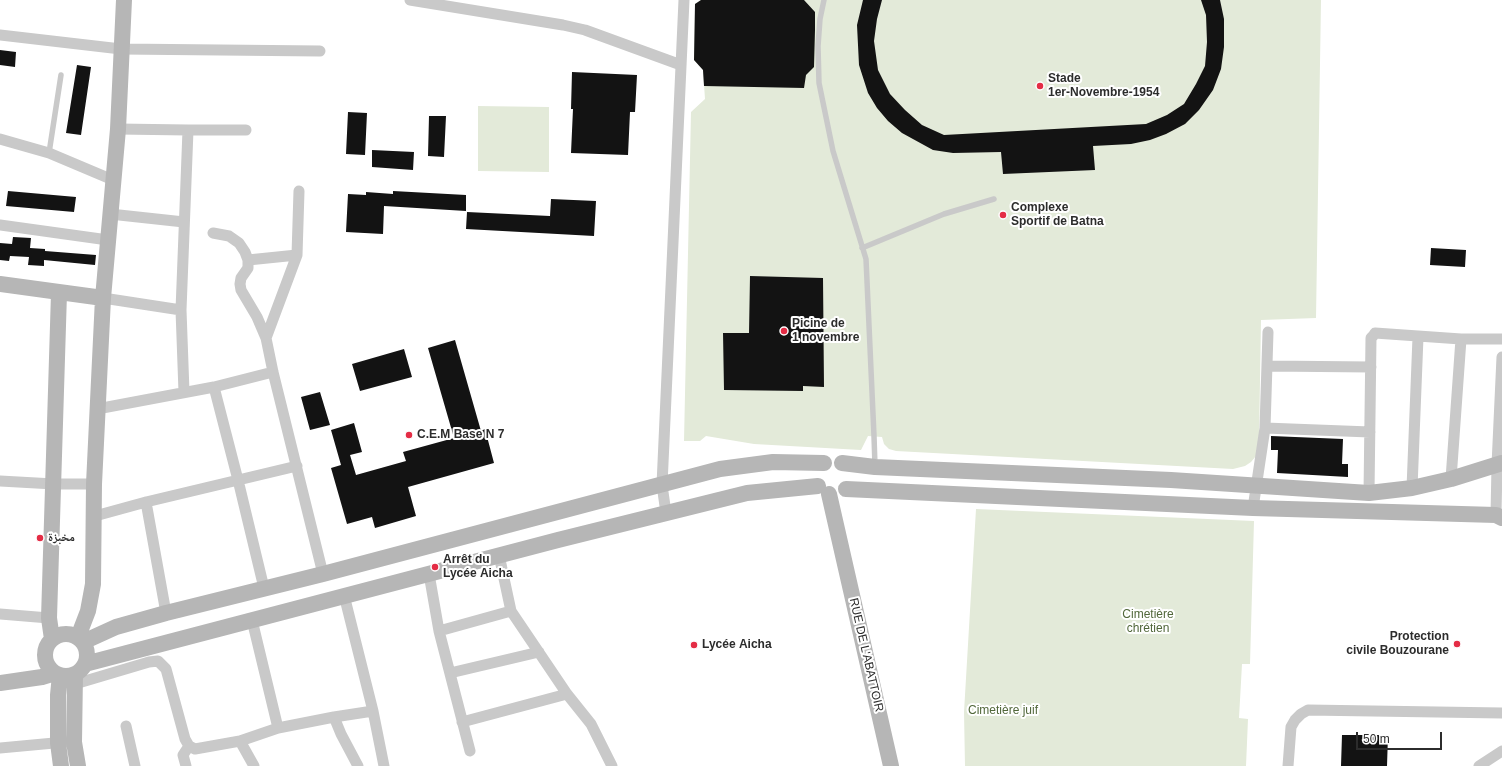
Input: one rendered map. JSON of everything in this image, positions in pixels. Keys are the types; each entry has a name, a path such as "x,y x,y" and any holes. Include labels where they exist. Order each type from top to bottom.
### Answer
{"street":[{"path":"80,640 88,611 93,584 95,516 94,484 97,410 103,298 118,129 124,0"},
{"path":"410,0 563,25 585,30 680,65"},
{"path":"666,513 662,484 684,0"},
{"path":"0,35 121,49 320,50"},
{"path":"118,129 246,130"},
{"path":"184,392 181,310 188,130"},
{"path":"0,139 48,153 113,180"},
{"path":"266,338 297,255 299,191"},
{"path":"110,214 184,222"},
{"path":"0,225 108,240"},
{"path":"213,232 229,236 239,243 248,260 248,268 240,278 241,290 257,317 266,338 323,574"},
{"path":"248,260 297,255"},
{"path":"0,284 181,310"},
{"path":"52,639 49,618 59,293"},
{"path":"1253,508 1265,428 1268,332"},
{"path":"1369,493 1372,338 1375,333 1461,339 1502,339"},
{"path":"1412,488 1418,336"},
{"path":"1451,479 1461,339"},
{"path":"846,489 1253,508 1499,516 1502,357"},
{"path":"1268,366 1372,367"},
{"path":"97,410 214,387 273,372"},
{"path":"214,387 264,588"},
{"path":"1265,428 1370,432"},
{"path":"61,766 58,743 58,695 70,674 87,656 86,649 80,640 72,634 58,635 52,639 48,645 45,652 46,660 49,667 70,674 252,620 344,595 747,493 823,490 835,495 846,489 850,480 848,468 837,460 830,460 824,463 817,472 816,478 823,490"},
{"path":"80,640 116,627 166,613 323,574 720,469 773,462 824,463"},
{"path":"842,463 874,467 1256,485 1369,493 1412,488 1451,479 1499,464"},
{"path":"95,516 146,502 297,466"},
{"path":"0,481 54,484 94,484"},
{"name":"RUE DE L'ABATTOIR","path":"823,490 841,543 891,766"},
{"path":"146,502 166,613"},
{"path":"499,555 511,611 567,694 591,724 608,765"},
{"path":"429,574 439,631 470,751"},
{"path":"344,595 373,711 384,766"},
{"path":"439,631 511,611"},
{"path":"0,614 49,618"},
{"path":"252,620 278,728"},
{"path":"450,674 539,652"},
{"path":"0,683 158,661 166,669 185,739 189,746 195,748 240,740 278,728 373,711"},
{"path":"70,674 74,742 78,766"},
{"path":"462,722 567,694"},
{"path":"1288,766 1291,727 1295,720 1308,710 1502,713"},
{"path":"334,717 358,766"},
{"path":"126,726 134,766"},
{"path":"240,740 254,766"},
{"path":"0,748 74,742"},
{"path":"186,766 183,755 189,746"},
{"path":"1480,766 1502,751"}],"lane":[{"path":"824,0 820,19 818,46 819,83 833,151 866,258 874,467"},
{"path":"48,153 61,75"},
{"path":"862,248 944,214 994,199"}],"green space":[{"name":"Complexe Sportif de Batna","path":"701,0 1321,0 1316,318 1261,320 1259,441 1256,456 1245,466 1233,469 896,451 889,449 884,444 882,437 868,436 861,450 754,444 706,436 700,441 684,441 691,112 705,99 703,70 694,60 695,4"},
{"path":"478,106 549,107 549,172 478,171"},
{"name":"Cimetière chrétien","path":"976,509 1254,521 1250,664 1242,664 1239,718 1248,719 1246,766 965,766 964,712"}],"building":[{"path":"701,0 804,0 815,12 815,30 814,67 806,75 804,88 704,86 703,70 694,60 695,4"},
{"path":"863,0 882,0 877,19 874,41 878,70 890,94 922,125 944,135 1146,124 1167,115 1184,104 1205,66 1207,42 1206,15 1201,0 1220,0 1224,19 1224,47 1221,69 1213,90 1199,110 1185,124 1150,140 1131,144 1093,146 1095,170 1003,174 1001,152 953,153 933,150 902,133 888,121 877,108 868,93 859,65 857,25"},
{"path":"0,50 16,52 15,67 0,65"},
{"path":"77,65 91,67 81,135 66,133"},
{"path":"572,72 637,75 635,112 630,112 628,155 571,153 573,109 571,109"},
{"path":"348,112 367,113 365,155 346,154"},
{"path":"429,116 446,116 444,157 428,156"},
{"path":"372,150 414,152 413,170 372,167"},
{"path":"8,191 76,197 74,212 6,206"},
{"path":"393,191 466,195 466,211 384,206 383,234 346,232 348,194 366,195 366,192 393,194"},
{"path":"551,199 596,201 594,236 466,229 467,212 550,216"},
{"path":"13,237 31,238 30,248 45,249 45,251 96,255 95,265 44,260 44,266 28,265 29,257 10,256 9,261 0,260 0,243 12,244"},
{"path":"1431,248 1466,250 1465,267 1430,265"},
{"path":"750,276 823,278 824,387 803,386 803,391 724,390 723,333 749,333"},
{"path":"455,340 481,431 485,429 494,463 408,487 416,516 375,528 372,517 347,524 331,468 341,465 331,430 354,423 362,452 350,455 356,475 406,461 403,452 454,438 428,348"},
{"path":"404,349 412,377 360,391 352,364"},
{"path":"320,392 330,425 310,430 301,397"},
{"path":"1271,436 1343,439 1342,464 1348,464 1348,477 1277,473 1278,450 1271,450"},
{"path":"1342,735 1388,735 1387,766 1341,766"}],"place":[{"name":"Stade 1er-Novembre-1954","path":"1040,86"},
{"name":"Complexe Sportif de Batna","path":"1003,215"},
{"name":"Picine de 1 novembre","path":"784,331"},
{"name":"C.E.M Base N 7","path":"409,435"},
{"name":"مخبزة","path":"40,538"},
{"name":"Arrêt du Lycée Aicha","path":"435,567"},
{"name":"Protection civile Bouzourane","path":"1457,644"},
{"name":"Lycée Aicha","path":"694,645"}],"park label":[{"name":"Cimetière juif","path":"1003,711"}]}
